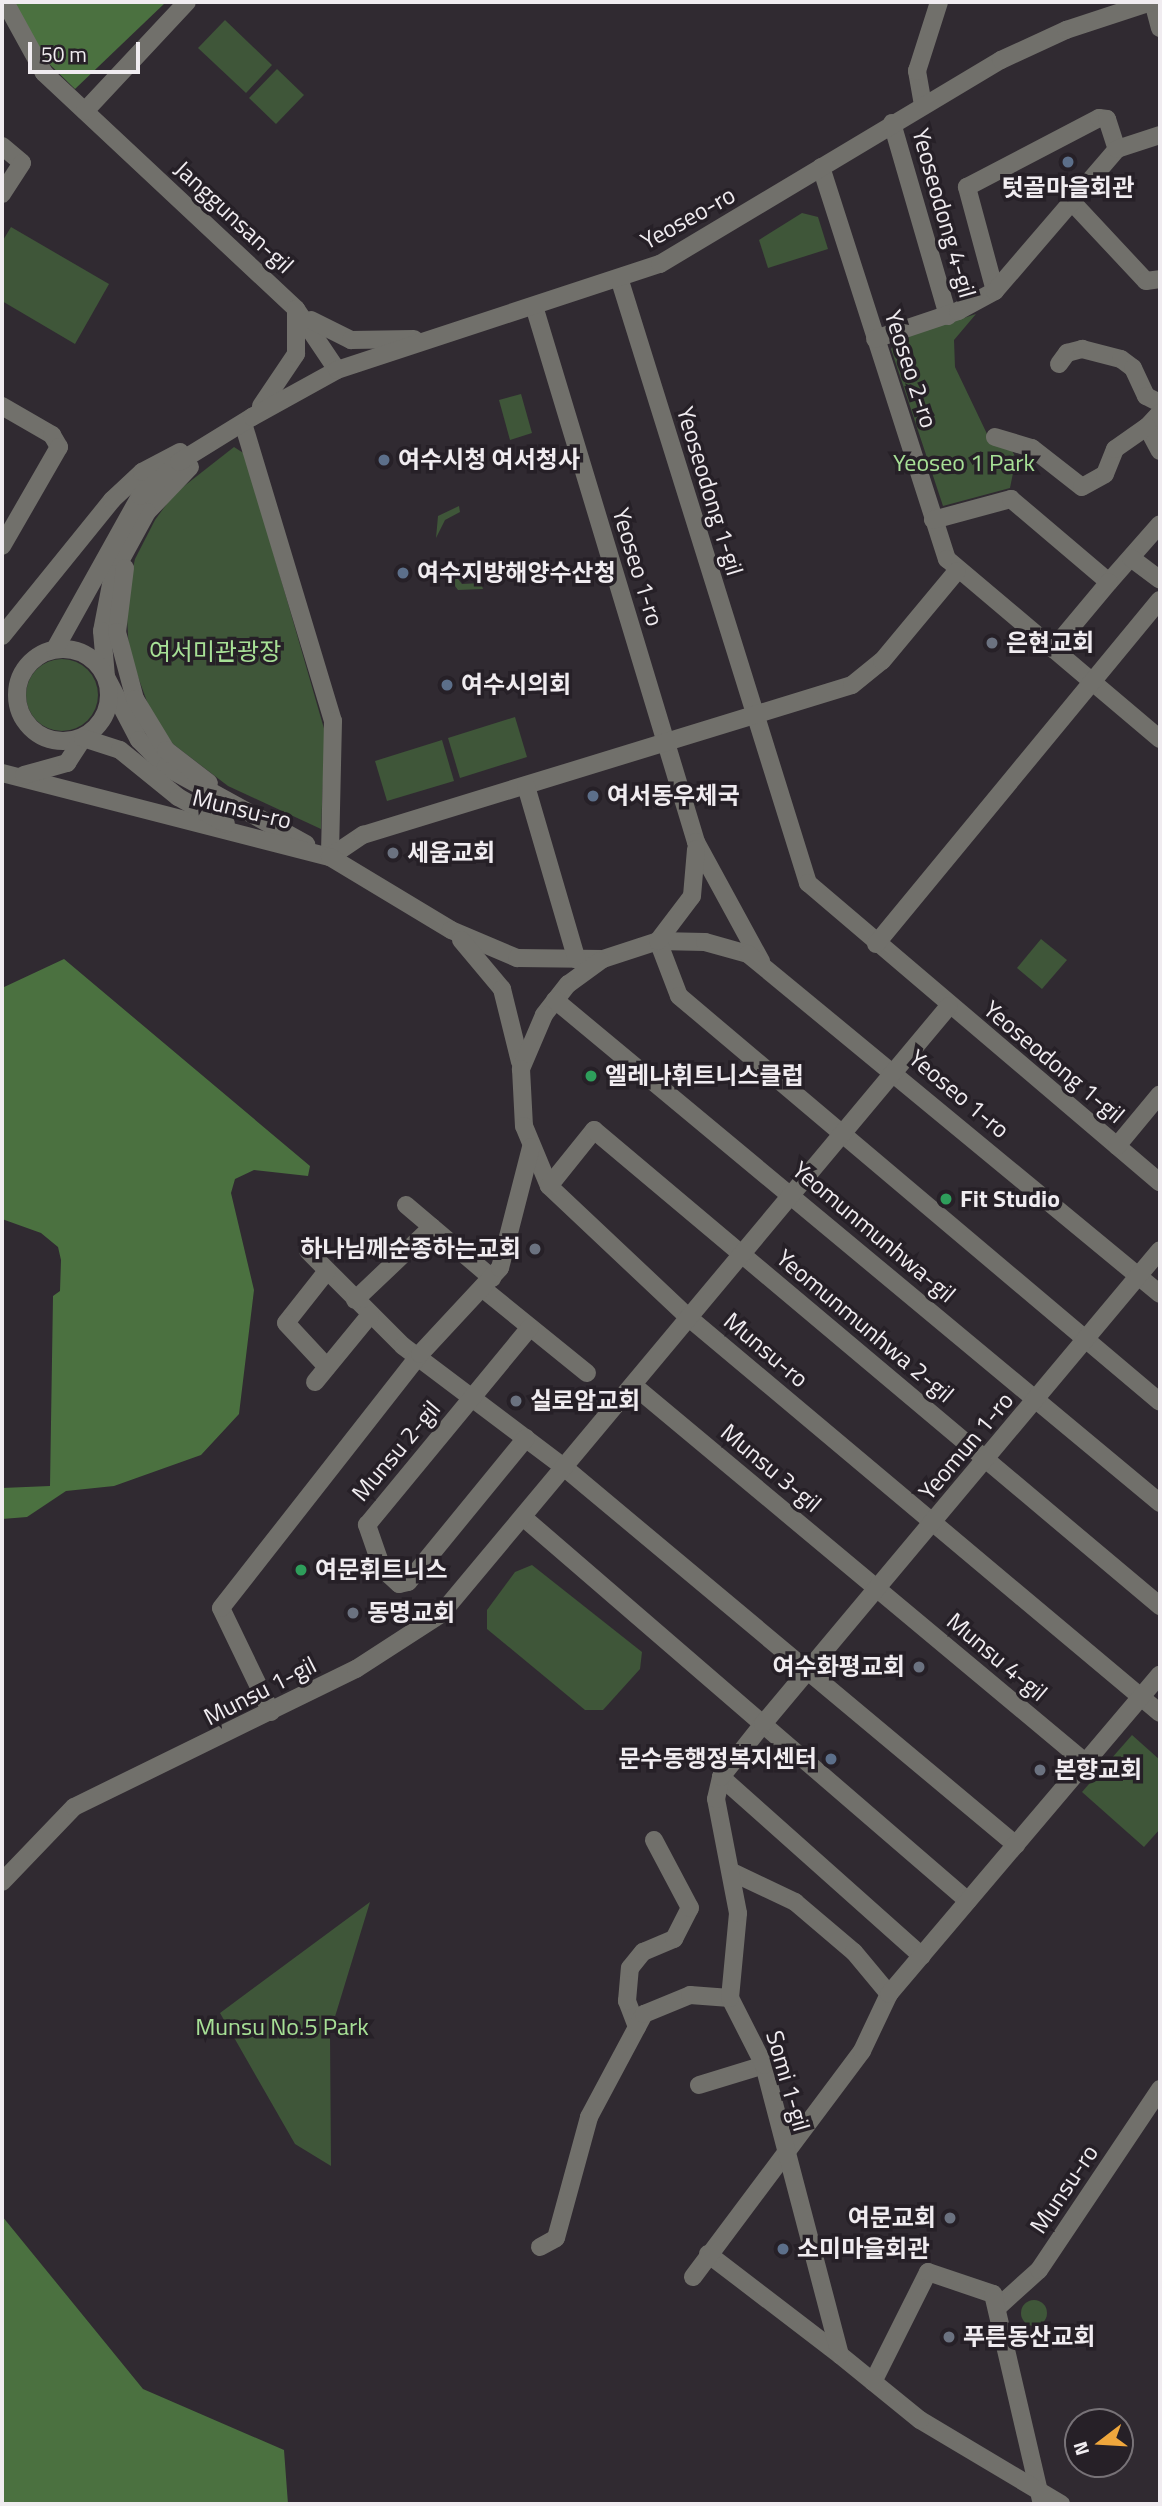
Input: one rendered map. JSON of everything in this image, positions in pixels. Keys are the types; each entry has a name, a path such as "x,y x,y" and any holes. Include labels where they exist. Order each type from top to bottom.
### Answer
{"street":[{"name":"Janggunsan-gil","path":"5,2 37,66 296,309 337,370"},
{"path":"85,111 187,2"},
{"path":"923,105 917,71 939,2"},
{"path":"1152,2 1160,28"},
{"name":"Yeoseo-ro","path":"241,424 337,370 620,281 1035,43 1152,2"},
{"name":"Yeoseodong 4-gil","path":"875,339 947,316 995,291 1117,149 1107,119 1099,118 967,187 995,291"},
{"name":"Yeoseodong 4-gil","path":"892,123 947,316"},
{"path":"1117,149 1160,135"},
{"path":"2,146 22,163 2,194"},
{"name":"Yeoseo 2-ro","path":"821,167 933,520 957,571 1160,739"},
{"path":"1072,202 1146,281 1160,279"},
{"name":"Yeoseodong 1-gil","path":"620,281 808,883 876,944 1160,1183"},
{"name":"Yeoseo 1-ro","path":"534,306 696,842"},
{"path":"296,309 329,334 351,340 432,338"},
{"path":"7,775 60,767 103,718 106,677 104,607 131,537 167,489 241,424 292,366 296,309"},
{"path":"1059,364 1067,353 1082,349 1121,359 1147,397 1160,403"},
{"path":"2,406 52,435 59,447 2,546"},
{"path":"995,437 1032,448 1082,487 1105,474 1115,449 1147,427 1160,413"},
{"path":"2,636 112,500 142,472 241,424"},
{"path":"55,649 140,496 241,424"},
{"path":"241,424 333,721 330,857"},
{"path":"1147,427 1160,451"},
{"path":"933,520 1012,499 1109,582"},
{"path":"1053,649 1160,524"},
{"path":"131,537 117,632 135,699 166,750 267,822"},
{"path":"1131,558 1160,580"},
{"path":"330,857 363,835 666,744 865,678 957,571"},
{"path":"876,944 1160,600"},
{"path":"247,835 178,797 120,750 83,738 57,741 31,729 17,705 20,677 34,658 55,649 86,655 106,677 139,740 160,761 200,790 267,822 330,857"},
{"path":"2,684 20,677"},
{"name":"Munsu-ro","path":"7,775 330,857 451,930"},
{"path":"526,786 577,960"},
{"path":"451,930 517,958 603,959 658,941 692,896 696,842"},
{"path":"696,842 761,961"},
{"path":"451,930 502,989 521,1069"},
{"path":"658,941 679,996 838,1135 1160,1402"},
{"name":"Yeoseo 1-ro","path":"658,941 718,944 761,961 1160,1294"},
{"name":"Munsu-ro","path":"603,959 555,1000 521,1069 518,1092 531,1147 549,1186 688,1317 1160,1713"},
{"name":"Yeomunmunhwa-gil","path":"555,1000 1160,1503"},
{"name":"Yeoseodong 1-gil","path":"789,1194 949,1006"},
{"path":"1117,1146 1160,1094"},
{"name":"Yeomunmunhwa 2-gil","path":"549,1186 594,1130 1160,1606"},
{"name":"Munsu 2-gil","path":"271,1712 221,1608 420,1354 502,1264 531,1147"},
{"name":"Munsu 1-gil","path":"2,1882 74,1808 271,1712 431,1621 524,1518 789,1194"},
{"path":"405,1205 432,1227 530,1327 587,1373"},
{"path":"355,1300 432,1227"},
{"name":"Yeomun 1-ro","path":"721,1777 1160,1250"},
{"name":"Munsu 2-gil","path":"308,1251 370,1315 565,1468"},
{"path":"327,1271 286,1323 327,1367"},
{"path":"315,1382 370,1315"},
{"name":"Munsu 2-gil","path":"526,1438 408,1582 398,1584 377,1562 366,1528 530,1327"},
{"name":"Munsu 3-gil","path":"633,1385 878,1590"},
{"path":"565,1468 1016,1845"},
{"path":"524,1518 968,1901"},
{"name":"Munsu 4-gil","path":"878,1590 1086,1763"},
{"path":"693,2277 782,2149 862,2051 889,1994 1160,1675"},
{"path":"540,2247 556,2238 589,2117 646,2012 671,2000 730,1998 739,1948 734,1872 716,1804 721,1777"},
{"path":"721,1777 922,1956"},
{"path":"637,2027 627,2001 630,1968 643,1952 674,1939 690,1908 654,1840"},
{"path":"734,1872 796,1902 855,1952 889,1994"},
{"name":"Somi 1-gil","path":"730,1998 764,2066 782,2149 803,2200 840,2355"},
{"path":"699,2085 764,2066"},
{"name":"Munsu-ro","path":"998,2306 1039,2270 1160,2090"},
{"path":"708,2254 873,2382 966,2449 1041,2500 1061,2504"},
{"path":"873,2382 928,2272 992,2293 998,2306 1041,2500"}],"green space":[{"path":"14,2 166,2 75,89 37,52"},
{"path":"225,20 272,65 246,93 198,48"},
{"path":"277,69 304,95 276,124 249,98"},
{"path":"802,213 818,217 828,249 768,268 759,240"},
{"path":"11,227 109,284 75,344 2,301 2,242"},
{"name":"Yeoseo 1 Park","path":"976,314 954,340 955,367 988,436 1010,447 1016,458 1010,488 943,506 891,349 898,339"},
{"path":"521,394 532,433 510,440 499,400"},
{"name":"여서미관광장","path":"234,447 245,454 325,732 321,829 228,786 173,744 153,718 129,652 126,600 135,559 155,520 174,494"},
{"path":"459,506 460,512 445,520 436,538 438,516"},
{"path":"455,575 462,584 481,583 483,589 458,590 448,577"},
{"path":"62,659 82,665 92,675 98,695 92,715 82,725 62,731 42,725 32,715 26,695 32,675 42,665"},
{"path":"515,717 527,757 460,778 448,738"},
{"path":"442,740 454,781 387,801 375,761"},
{"path":"1041,939 1067,960 1042,989 1017,968"},
{"path":"64,959 310,1166 308,1176 254,1170 235,1179 231,1193 254,1290 239,1414 201,1455 114,1486 66,1491 27,1517 2,1519 2,1488 50,1486 53,1296 60,1291 61,1260 58,1247 41,1233 2,1219 2,988"},
{"path":"532,1565 642,1652 640,1669 603,1710 585,1710 487,1629 487,1610 515,1572"},
{"path":"1132,1735 1160,1760 1160,1829 1144,1847 1082,1792"},
{"name":"Munsu No.5 Park","path":"370,1902 330,2033 331,2166 295,2144 220,2013"},
{"path":"2,2216 143,2389 284,2450 288,2504 2,2504"},
{"path":"1034,2300 1043,2304 1047,2313 1043,2322 1034,2326 1025,2322 1021,2313 1025,2304"}],"place":[{"name":"텃골마을회관","path":"1068,162"},
{"name":"여수시청 여서청사","path":"384,460"},
{"name":"여수지방해양수산청","path":"403,573"},
{"name":"은현교회","path":"992,643"},
{"name":"여수시의회","path":"447,685"},
{"name":"여서동우체국","path":"593,796"},
{"name":"세움교회","path":"393,853"},
{"name":"엘레나휘트니스클럽","path":"591,1076"},
{"name":"Fit Studio","path":"946,1199"},
{"name":"하나님께순종하는교회","path":"535,1249"},
{"name":"실로암교회","path":"516,1401"},
{"name":"여문휘트니스","path":"301,1570"},
{"name":"동명교회","path":"353,1613"},
{"name":"여수화평교회","path":"919,1667"},
{"name":"문수동행정복지센터","path":"831,1759"},
{"name":"본향교회","path":"1040,1770"},
{"name":"여문교회","path":"950,2218"},
{"name":"소미마을회관","path":"783,2249"},
{"name":"푸른동산교회","path":"949,2337"}]}
